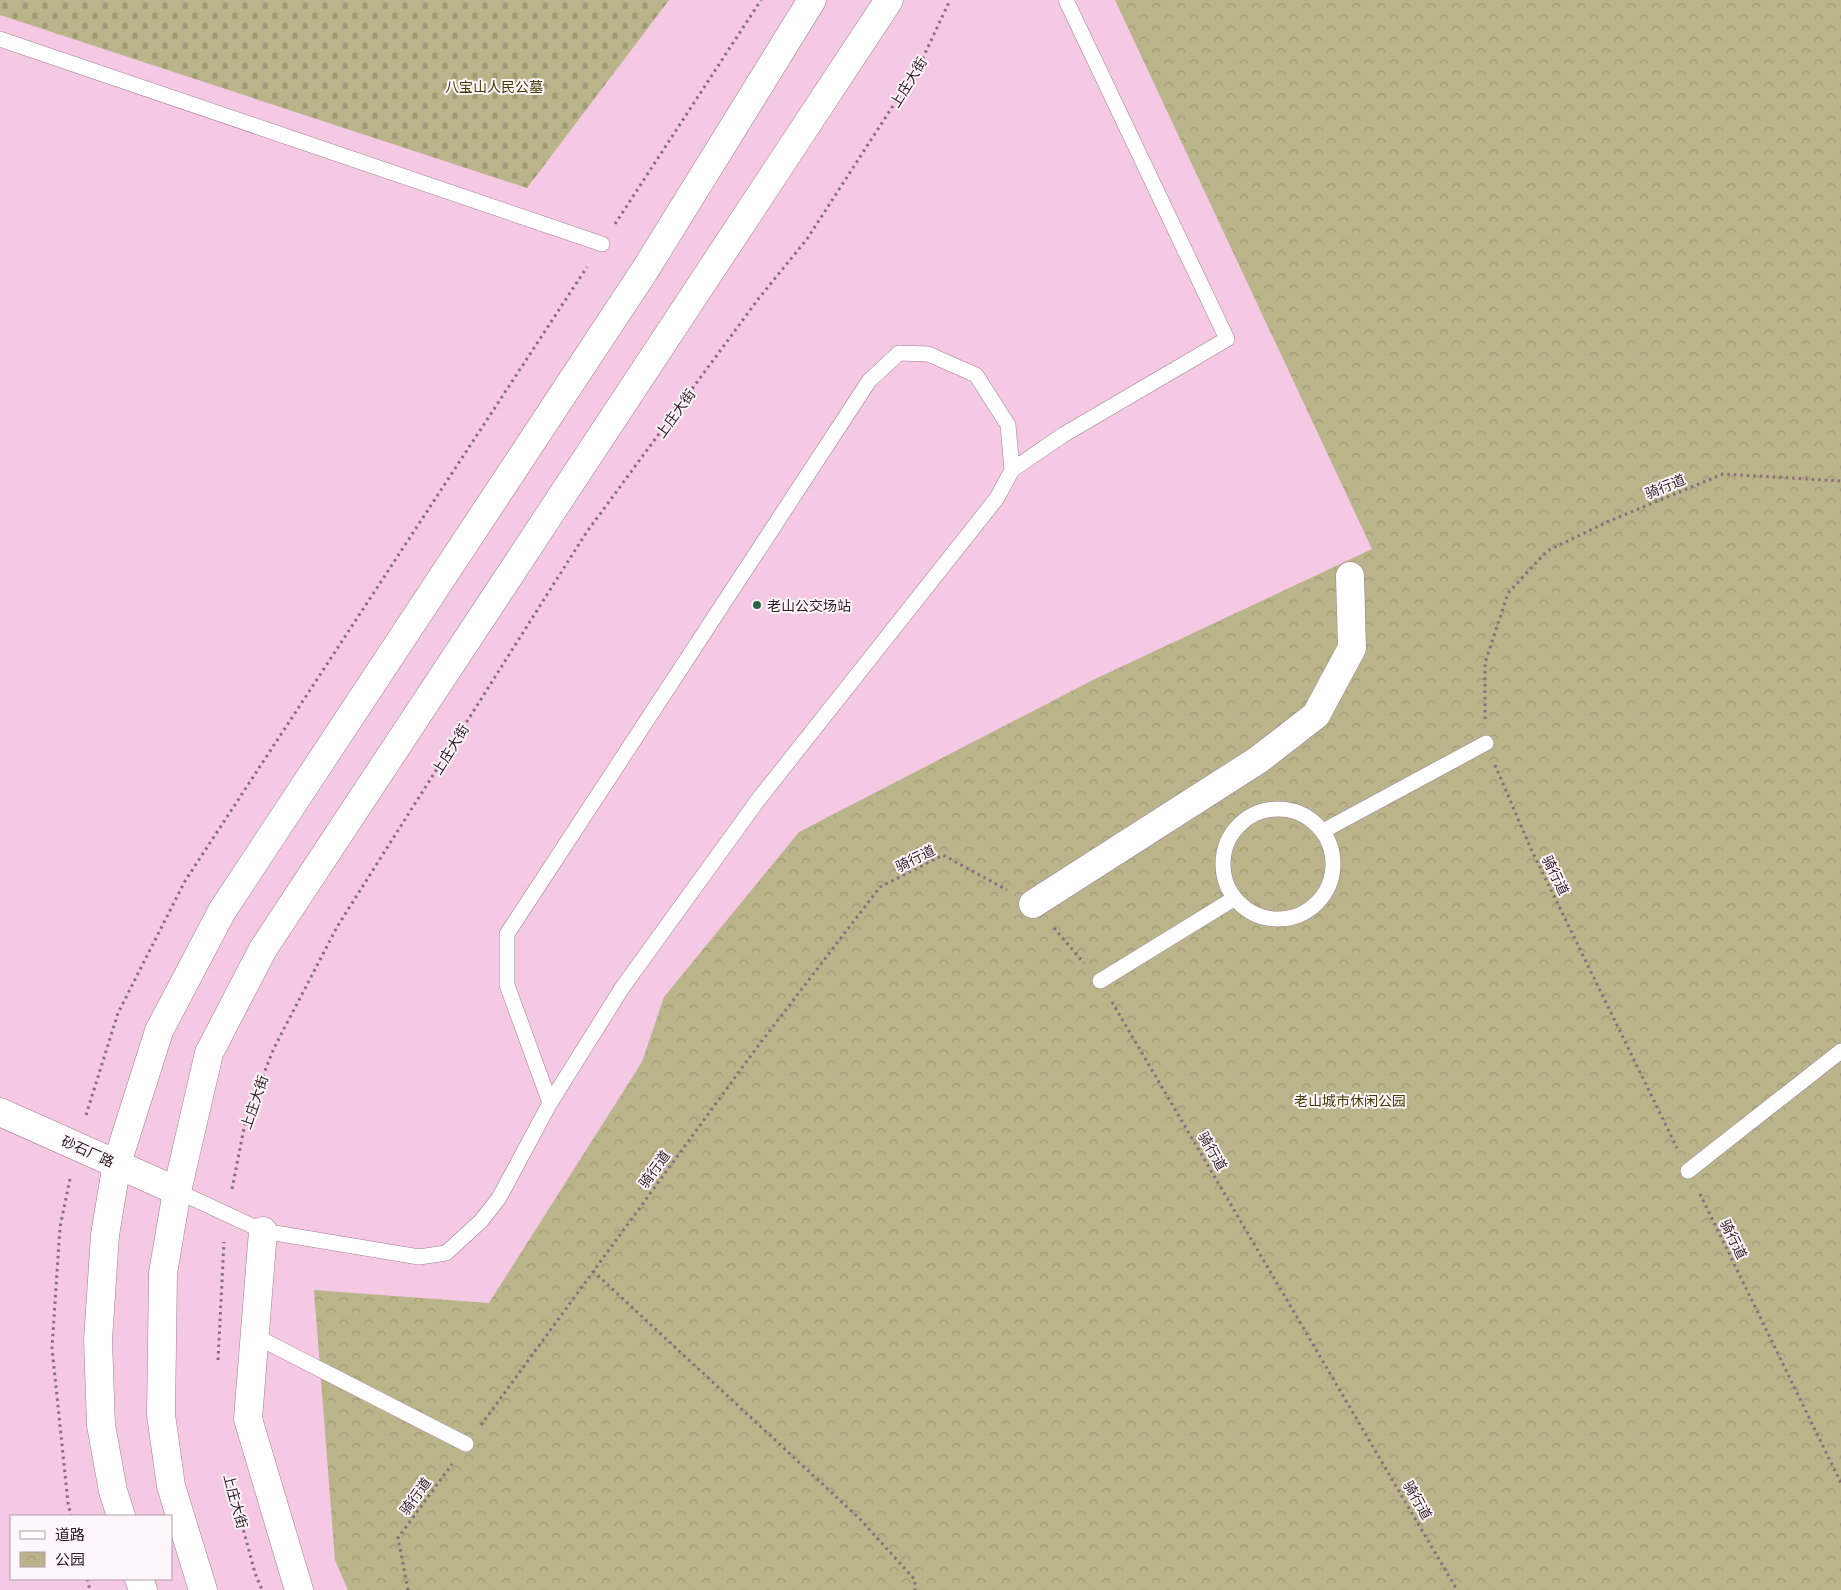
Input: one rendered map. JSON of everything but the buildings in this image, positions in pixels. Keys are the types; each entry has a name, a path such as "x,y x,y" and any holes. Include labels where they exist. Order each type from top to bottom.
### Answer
{"main road":[{"path":"121,1515 113,1491 101,1425 98,1340 105,1235 117,1163 159,1031 222,912 645,270 812,0"},
{"path":"203,1590 171,1486 161,1415 162,1273 177,1192 209,1053 263,949 889,0"},
{"path":"1033,904 1258,760 1316,714 1352,648 1350,576"},
{"name":"砂石厂路","path":"0,1112 117,1163 177,1192"},
{"path":"263,1231 248,1419 299,1590"}],"lane":[{"path":"177,1192 226,1216 263,1231 419,1257 446,1253 482,1221 499,1198 550,1103 622,988 758,800 997,498 1012,470 1063,435 1227,339 1066,0"},
{"path":"0,39 602,244"},
{"path":"550,1103 507,985 507,934 869,381 899,353 928,354 976,375 1008,425 1012,470"},
{"path":"1323,831 1486,743"},
{"path":"1277,809 1295,811 1310,819 1323,831 1331,848 1333,867 1329,886 1319,902 1304,913 1286,919 1266,918 1249,910 1235,898 1226,883 1223,866 1226,848 1233,833 1245,820 1260,812 1277,809"},
{"path":"1100,981 1235,898"},
{"path":"1688,1171 1841,1050"},
{"path":"255,1336 466,1444"}],"path":[{"name":"上庄大街","path":"218,1363 226,1216 246,1118 274,1048 338,927 586,533 759,298 812,231 920,64 950,0"},
{"name":"骑行道","path":"1841,481 1723,474 1607,522 1547,551 1508,593 1485,663 1486,743 1531,849 1841,1483"},
{"name":"骑行道","path":"408,1590 398,1538 466,1444 755,1050 880,887 943,855 1033,904 1100,981 1457,1590"},
{"path":"593,1271 859,1518 915,1580 915,1590"},
{"name":"上庄大街","path":"228,1470 255,1573 262,1590"}],"green space":[{"name":"八宝山人民公墓","path":"0,0 669,0 527,188 0,15"},
{"name":"老山城市休闲公园","path":"1115,0 1841,0 1841,1590 348,1590 335,1560 314,1290 489,1303 642,1062 664,997 799,832 1093,680 1372,549"}],"place":[{"name":"老山公交场站","path":"757,605"}]}
